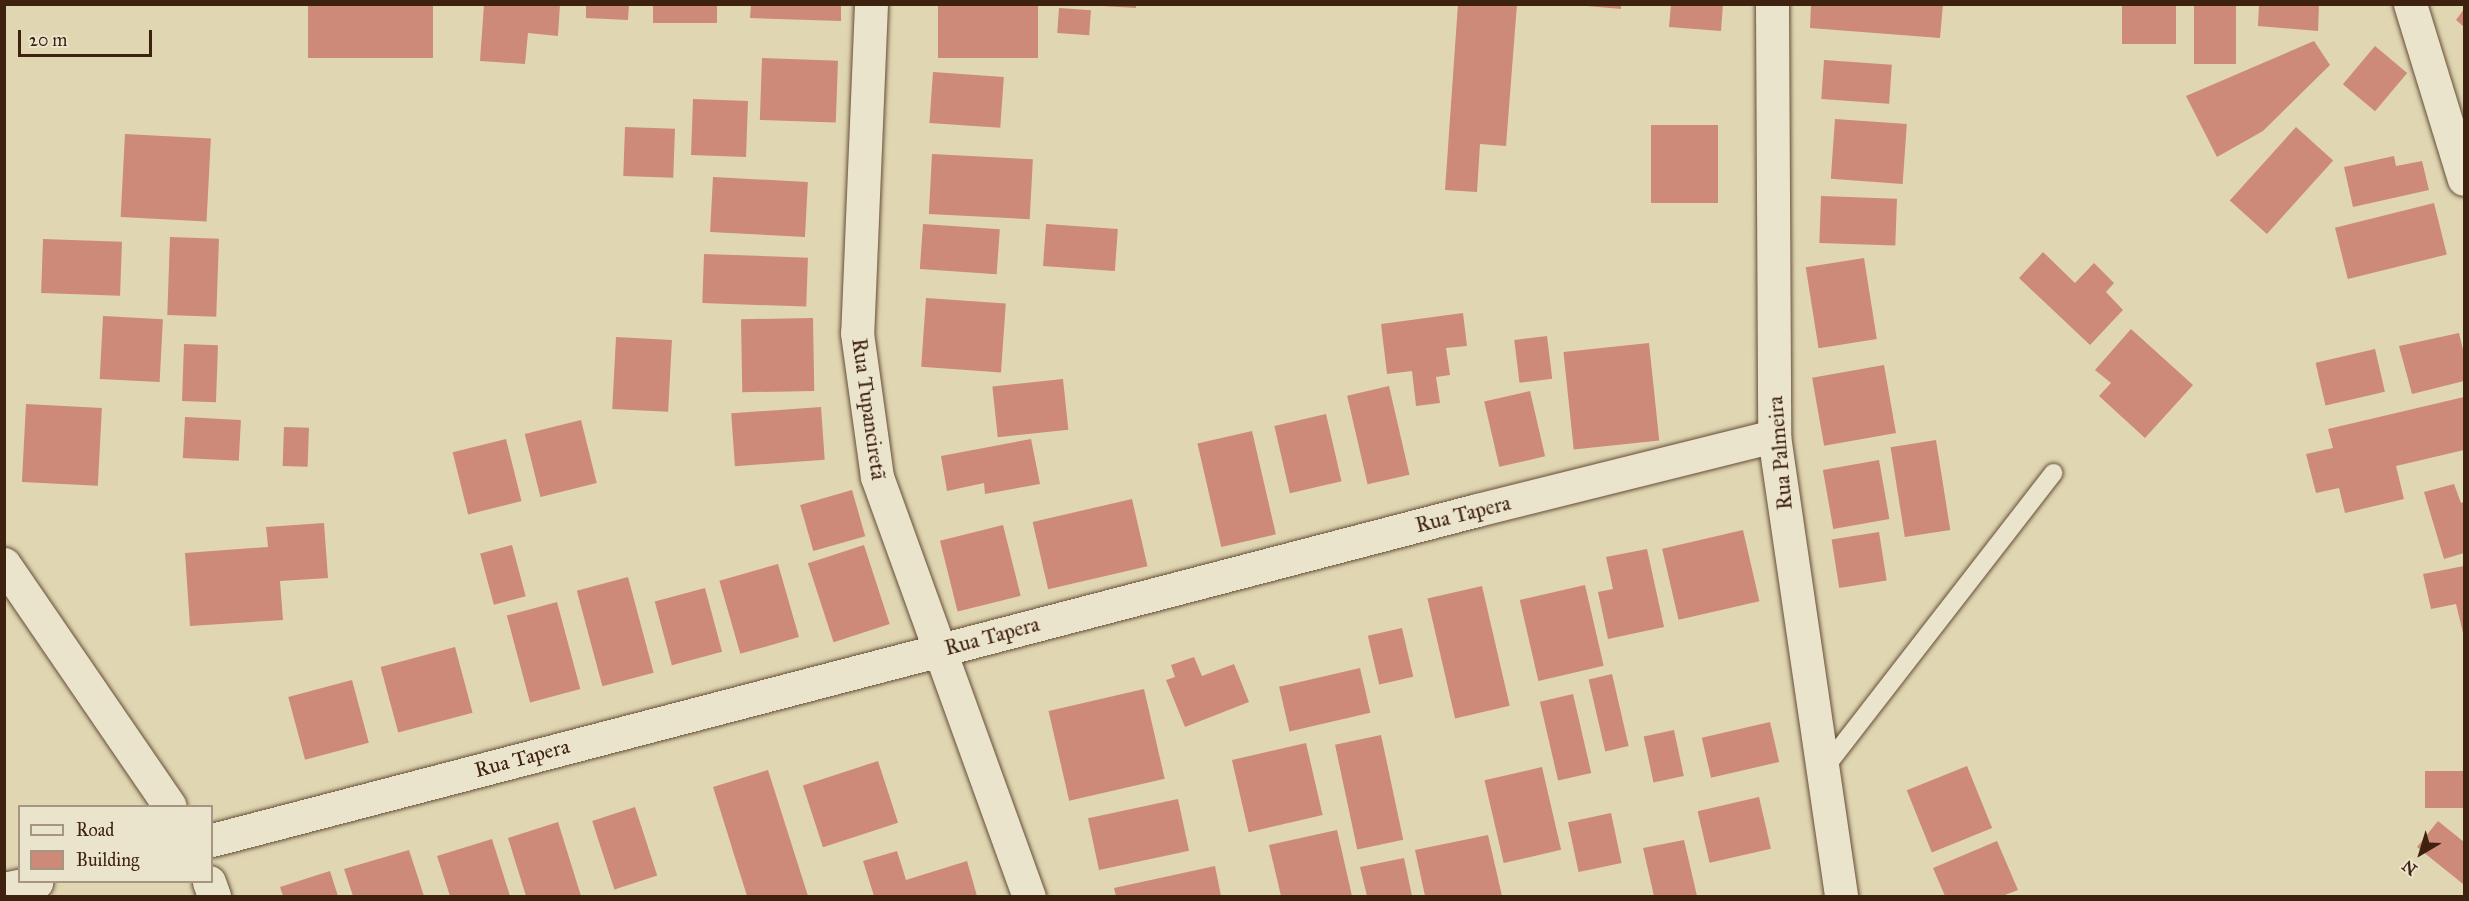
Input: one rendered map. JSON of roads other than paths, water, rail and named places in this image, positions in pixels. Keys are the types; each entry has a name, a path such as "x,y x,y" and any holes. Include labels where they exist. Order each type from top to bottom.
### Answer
{"street":[{"name":"Rua Tupanciretã","path":"871,4 857,333 877,477 1029,897"},
{"name":"Rua Palmeira","path":"1772,4 1774,436 1841,897"},
{"path":"2410,4 2464,178"},
{"name":"Rua Tapera","path":"213,840 941,649 1774,436"},
{"path":"4,564 169,805"},
{"path":"4,889 31,883"}],"lane":[{"path":"1822,772 2053,473"}]}
